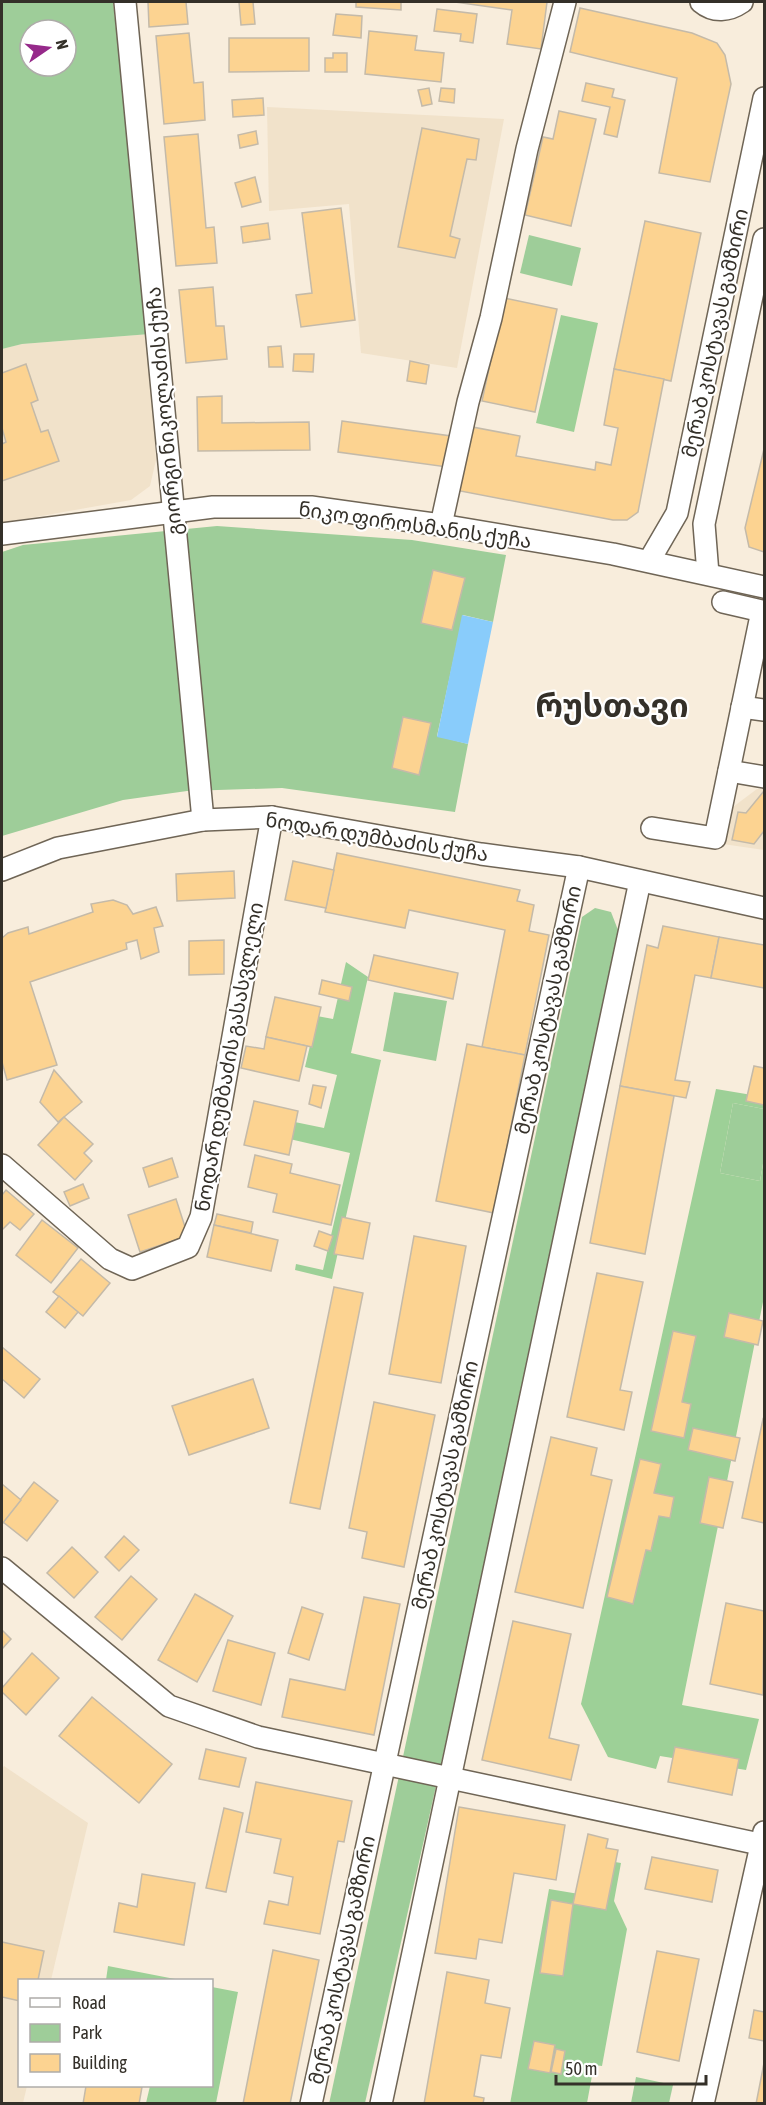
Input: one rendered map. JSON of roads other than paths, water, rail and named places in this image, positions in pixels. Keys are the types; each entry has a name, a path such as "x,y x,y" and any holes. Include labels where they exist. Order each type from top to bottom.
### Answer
{"street":[{"name":"გიორგი ნიკოლაძის ქუჩა","path":"125,2 203,820"},
{"path":"441,525 468,402 491,318 527,149 565,2"},
{"path":"701,2 715,9 725,10 742,2"},
{"name":"მერაბ კოსტავას გამზირი","path":"649,561 677,513 765,98"},
{"name":"მერაბ კოსტავას გამზირი","path":"708,574 704,524 765,239"},
{"name":"ნიკო ფიროსმანის ქუჩა","path":"2,534 13,530 213,507 311,507 441,525 649,561 765,587"},
{"path":"652,828 715,838 762,611 723,602"},
{"path":"742,707 765,710"},
{"path":"729,771 765,777"},
{"name":"ნოდარ დუმბაძის ქუჩა","path":"2,870 58,848 203,820 272,817 481,854 579,867 765,908"},
{"name":"ნოდარ დუმბაძის გასასვლელი","path":"2,1165 110,1259 132,1269 188,1247 201,1217 272,817"},
{"name":"მერაბ კოსტავას გამზირი","path":"311,2103 579,867"},
{"path":"381,2103 640,881"},
{"path":"2,1570 169,1706 258,1737 764,1841 703,2103"}],"water":[{"path":"462,615 493,622 468,744 437,737"}],"district":[{"name":"რუსთავი","path":"612,706"}]}
